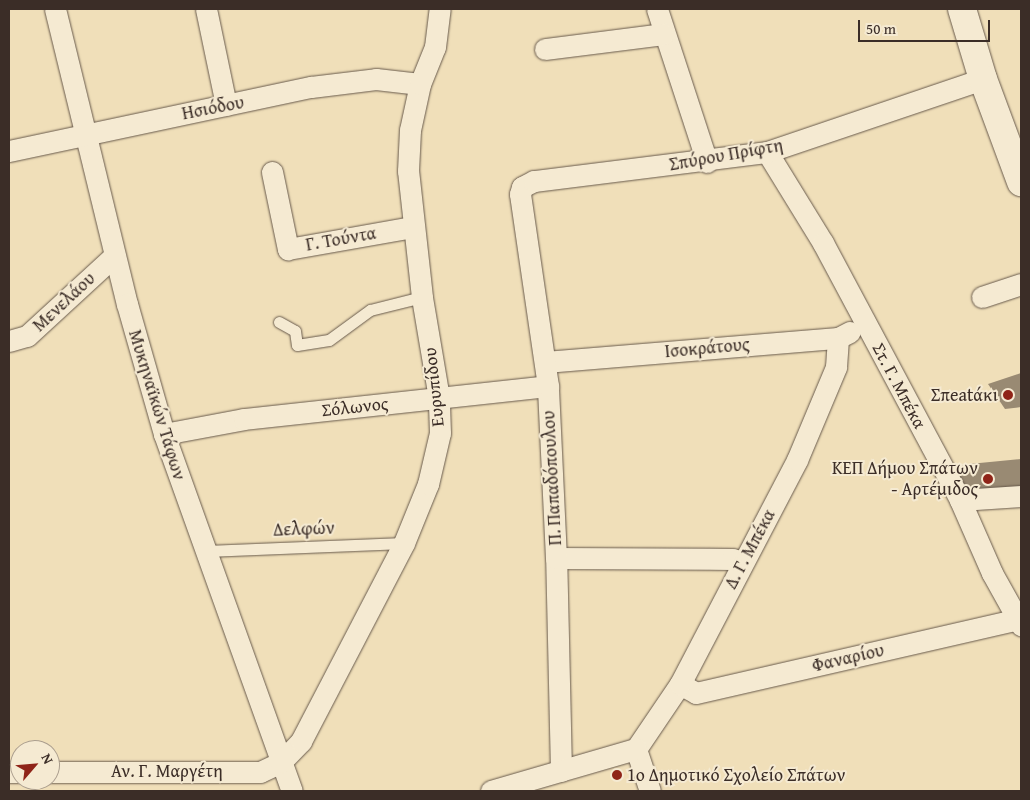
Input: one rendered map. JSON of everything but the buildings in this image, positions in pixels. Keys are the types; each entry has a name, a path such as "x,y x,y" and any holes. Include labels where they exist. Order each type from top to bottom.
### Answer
{"street":[{"name":"Μυκηναϊκών Τάφων","path":"55,9 83,133 114,256 164,434 292,791"},
{"path":"206,9 226,106"},
{"name":"Ευρυπίδου","path":"281,762 301,741 404,543 428,484 440,433 439,398 422,297 408,171 410,130 420,84 435,47 440,9"},
{"path":"657,9 663,34 707,162"},
{"path":"962,9 982,79 1013,135 1021,182"},
{"path":"545,49 663,34"},
{"name":"Ησιόδου","path":"9,151 83,133 226,106 311,87 376,79 420,84"},
{"name":"Σπύρου Πρίφτη","path":"522,187 534,181 707,162 767,152 982,79"},
{"name":"Στ. Γ. Μπέκα","path":"767,152 823,243 960,500 1020,622"},
{"name":"Γ. Τούντα","path":"272,172 288,248 413,227"},
{"name":"Π. Παπαδόπουλου","path":"522,187 520,194 548,386 556,558 561,771"},
{"name":"Μενελάου","path":"9,341 27,336 114,256"},
{"path":"982,297 1021,284"},
{"name":"Ισοκράτους","path":"545,362 838,338 865,323"},
{"name":"Δ. Γ. Μπέκα","path":"636,749 680,684 797,460 836,367 838,338"},
{"name":"Σόλωνος","path":"164,434 244,419 548,386"},
{"path":"960,500 1021,496"},
{"path":"556,558 732,559 744,562"},
{"name":"Φαναρίου","path":"680,684 696,693 1020,622"},
{"path":"491,791 636,749 650,791"},
{"name":"Αν. Γ. Μαργέτη","path":"60,772 260,772 281,762"}],"lane":[{"path":"279,322 295,331 297,344 329,340 370,310 422,297"},
{"name":"Δελφών","path":"206,551 404,543"}],"place":[{"name":"Σπeatάκι","path":"1008,395"},
{"name":"ΚΕΠ Δήμου Σπάτων - Αρτέμιδος","path":"988,479"},
{"name":"1ο Δημοτικό Σχολείο Σπάτων","path":"617,775"}]}
